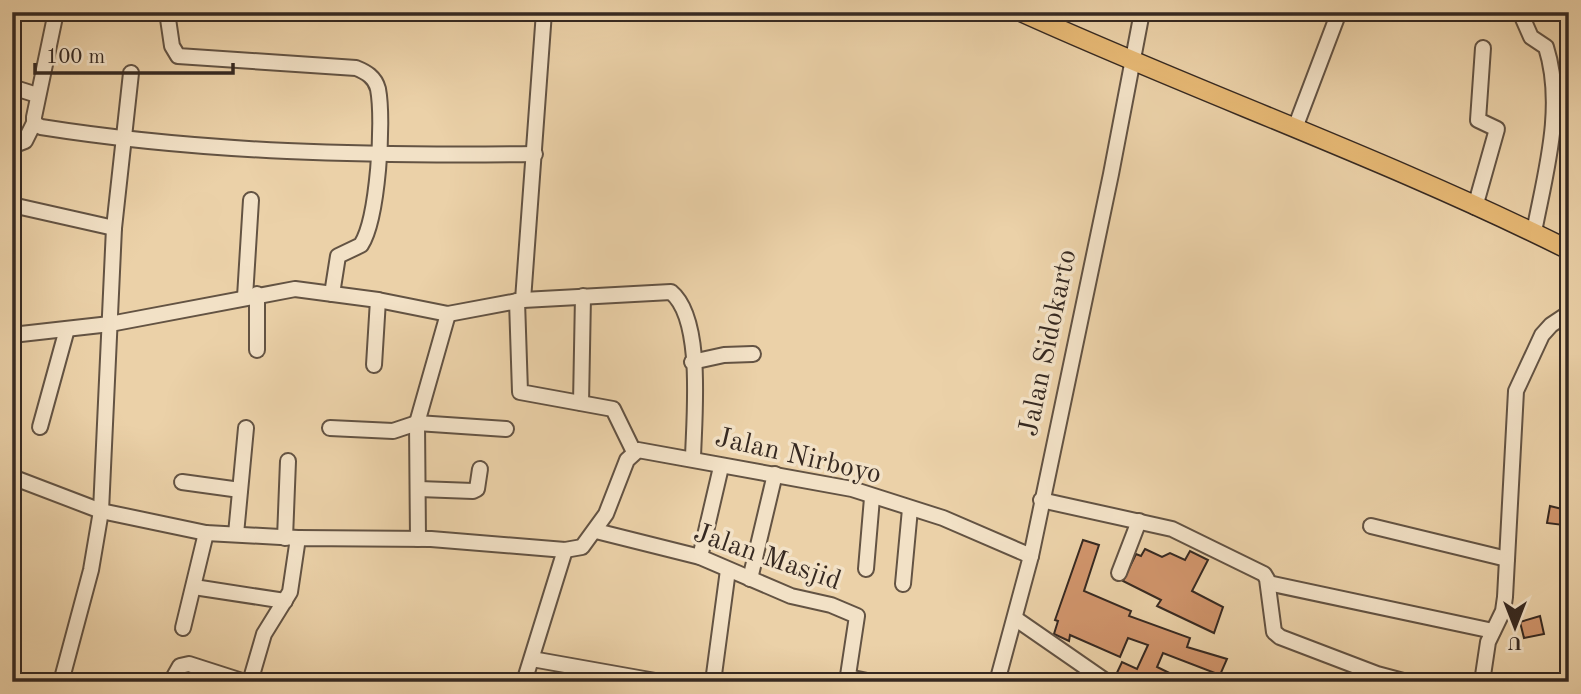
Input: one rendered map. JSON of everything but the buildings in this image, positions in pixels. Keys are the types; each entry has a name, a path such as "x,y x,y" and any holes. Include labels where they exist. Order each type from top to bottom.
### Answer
{"main road":[{"path":"1021,12 1132,62 1295,128 1534,232 1569,250"}],"street":[{"path":"12,146 25,141 34,123 37,95 56,12"},
{"path":"167,12 172,46 178,56 356,68 369,73 378,87 378,156 372,212 361,245 338,256 332,294"},
{"path":"12,477 101,511 206,533 291,538 418,539 565,550 582,547 596,531 627,460 634,452 612,409 526,394 520,300 535,155 544,12"},
{"name":"Jalan Sidokarto","path":"997,682 1031,556 1142,12"},
{"path":"1295,128 1339,12"},
{"path":"1520,12 1531,37 1546,47 1552,92 1553,134 1534,232"},
{"path":"1475,207 1497,129 1478,120 1483,48"},
{"path":"61,682 91,570 101,511 114,228 131,73"},
{"path":"12,87 37,95"},
{"path":"34,123 125,140 378,156 535,155"},
{"path":"251,200 251,296 257,350"},
{"path":"12,205 114,228"},
{"path":"14,338 110,324 295,289 378,300 448,314 520,300 671,292 681,300 687,313 695,391 693,458"},
{"path":"581,403 583,296"},
{"path":"374,365 378,300"},
{"path":"1482,682 1493,631 1503,611 1516,391 1542,335 1569,313"},
{"path":"418,539 417,424 448,314"},
{"path":"40,427 66,329"},
{"path":"692,362 724,355 753,354"},
{"path":"330,428 393,431 417,424 506,429"},
{"path":"236,534 246,428"},
{"name":"Jalan Nirboyo","path":"634,452 693,458 721,467 852,489 872,498 943,518 1031,556"},
{"path":"171,682 180,666 189,664 248,682 264,634 285,601 294,574 288,461"},
{"path":"700,557 721,467"},
{"path":"419,489 473,491 477,489 480,469"},
{"path":"750,579 775,474"},
{"path":"182,482 240,490"},
{"path":"866,569 872,498"},
{"path":"1041,500 1172,529 1216,549 1264,574 1268,583 1274,632 1280,637 1377,674 1407,682"},
{"path":"903,584 910,509"},
{"path":"1119,573 1139,521"},
{"path":"1371,526 1507,559"},
{"name":"Jalan Masjid","path":"596,531 700,557 750,579 857,616 847,679"},
{"path":"183,628 206,533"},
{"path":"524,682 565,550"},
{"path":"713,682 728,570"},
{"path":"1268,583 1493,631"},
{"path":"194,587 285,601"},
{"path":"1016,619 1107,682"},
{"path":"531,659 661,682"},
{"path":"847,679 872,682"}]}
